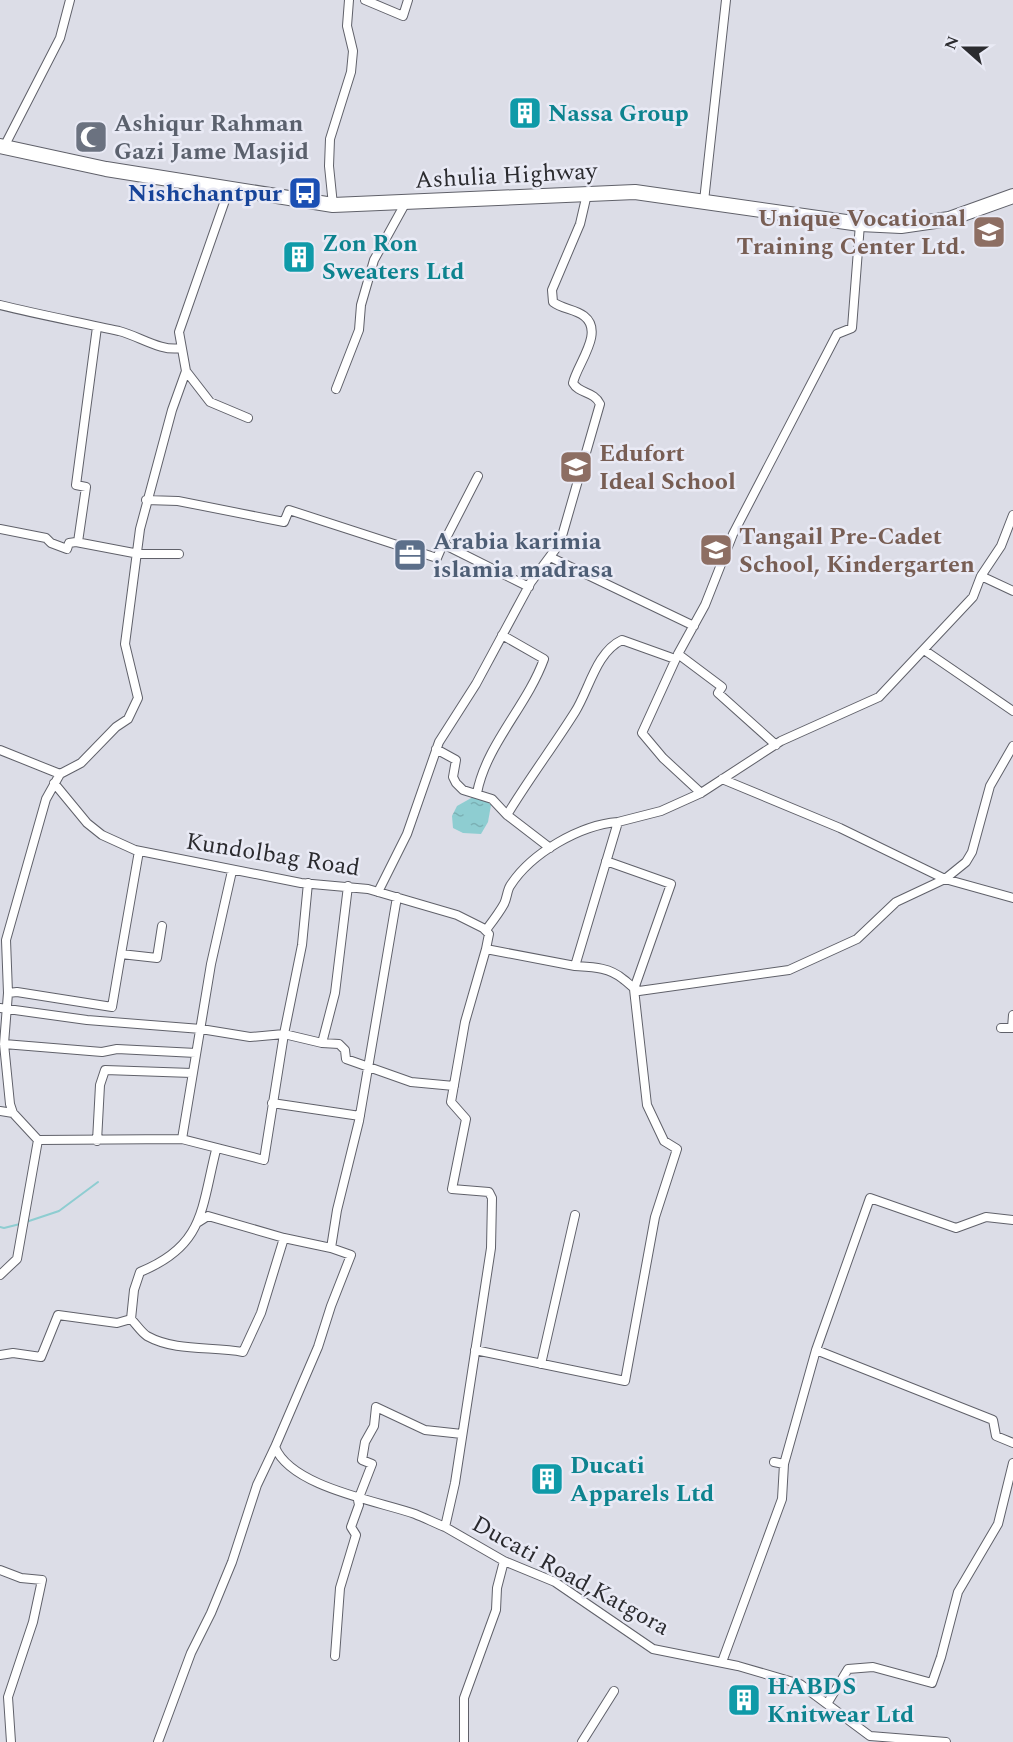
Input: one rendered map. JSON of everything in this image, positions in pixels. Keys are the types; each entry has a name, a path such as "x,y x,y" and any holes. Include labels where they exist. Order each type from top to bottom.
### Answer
{"highway":[{"name":"Ashulia Highway","path":"2,146 106,169 333,205 635,192 860,225 901,226 949,219 1013,196"}],"street":[{"path":"2,146 60,38 70,0"},
{"path":"333,205 329,166 330,139 351,72 353,51 347,26 349,0"},
{"path":"365,0 403,16 408,0"},
{"path":"704,201 726,0"},
{"path":"229,189 179,332 186,371 210,402 248,418"},
{"path":"378,892 406,834 436,749 529,587 562,536 570,500 600,404 593,394 580,390 573,383 591,340 590,322 583,315 553,302 552,290 580,224 587,194"},
{"path":"336,389 359,330 362,305 374,260 406,202"},
{"path":"701,793 663,758 642,733 677,656 694,626 733,534 837,334 852,328 860,225"},
{"path":"0,305 122,332 171,349 181,348"},
{"path":"78,542 86,487 76,485 97,327"},
{"path":"186,371 146,500 140,529 139,554 126,644 138,698 128,719 116,727 81,763 60,774 54,783 46,799 6,940 8,993 3,1009 4,1044 10,1104 13,1113 38,1140 97,1142 182,1140 264,1160 284,1034 302,945 308,883"},
{"path":"146,500 178,501 284,522 289,510 437,558 478,476"},
{"path":"3,1009 87,1020 127,1021 201,1029 250,1037 284,1034 322,1043 339,1044 345,1050 346,1059 411,1082 454,1086 465,1022 486,949 489,934 486,930 503,905 508,888 520,874 550,848 572,834 598,824 618,822 661,811 701,793 776,745 879,698 973,597 981,576 1001,546 1013,515"},
{"path":"0,529 45,538 67,549 69,543 78,542 139,554 179,554"},
{"path":"443,544 529,587"},
{"path":"550,557 694,626"},
{"path":"981,576 1013,591"},
{"path":"477,794 488,758 531,689 544,659 502,635"},
{"path":"507,815 574,714 597,668 616,643 622,640 677,656 722,687 718,693 776,745"},
{"path":"924,650 1013,711"},
{"path":"486,949 606,970 621,977 639,991 789,970 857,939 896,902 945,879 966,862 972,852 990,786 1013,746"},
{"path":"436,749 456,760 453,777 463,790 492,799 507,815 550,848"},
{"path":"0,750 60,774"},
{"path":"722,779 840,828 945,879 1013,898"},
{"name":"Kundolbag Road","path":"54,783 87,824 102,836 139,851 232,871 378,892 457,915 486,930"},
{"path":"575,966 618,822"},
{"path":"8,993 17,992 112,1007 139,851"},
{"path":"475,1350 625,1381 655,1217 677,1149 664,1141 646,1105 634,989 671,884 606,861"},
{"path":"182,1140 211,964 232,871"},
{"path":"322,1043 335,993 348,886"},
{"path":"331,1248 337,1210 360,1116 397,897"},
{"path":"121,954 157,958 162,926"},
{"path":"1001,1028 1012,1028 1013,1015"},
{"path":"4,1044 102,1052 117,1049 196,1053"},
{"path":"97,1142 100,1085 105,1070 192,1073"},
{"name":"Ducati Road,Katgora","path":"454,1086 451,1102 466,1119 452,1190 489,1192 492,1198 491,1248 445,1527 504,1562 555,1582 653,1649 722,1662 800,1684 870,1736 946,1742"},
{"path":"272,1103 360,1116"},
{"path":"0,1111 13,1113"},
{"path":"0,1275 17,1259 38,1140"},
{"path":"216,1149 197,1223 189,1241 160,1265 140,1272 134,1290 131,1319 146,1335 159,1340 190,1348 219,1347 243,1352 261,1313 284,1238"},
{"path":"722,1662 782,1499 784,1464 816,1350 870,1198 956,1228 987,1217 1013,1220"},
{"path":"541,1364 575,1215"},
{"path":"158,1742 190,1653 211,1612 232,1562 254,1493 318,1347 351,1255 208,1216 197,1223"},
{"path":"0,1355 13,1353 41,1356 58,1315 117,1323 131,1319"},
{"path":"816,1350 993,1420 996,1436 1013,1443"},
{"path":"334,1656 340,1588 356,1535 351,1527 359,1505 358,1500 372,1464 362,1460 365,1442 374,1426 376,1407 425,1430 462,1434"},
{"path":"275,1447 283,1462 295,1470 358,1500 414,1514 445,1527"},
{"path":"774,1461 784,1464"},
{"path":"827,1704 848,1669 873,1667 932,1683 958,1592 998,1524 1013,1463"},
{"path":"464,1742 464,1698 496,1610 497,1588 504,1562"},
{"path":"0,1570 21,1578 42,1580 33,1622 8,1696 11,1742"},
{"path":"582,1742 614,1691"}],"water":[{"path":"473,797 485,800 491,805 488,822 481,834 463,833 453,828 452,816 457,806"}],"waterway":[{"path":"26,1222 59,1211 98,1182"},
{"path":"0,1227 20,1224"}],"place":[{"name":"Nassa Group","path":"525,113"},
{"name":"Ashiqur Rahman Gazi Jame Masjid","path":"91,137"},
{"name":"Nishchantpur","path":"305,193"},
{"name":"Unique Vocational Training Center Ltd.","path":"989,232"},
{"name":"Zon Ron Sweaters Ltd","path":"299,257"},
{"name":"Edufort Ideal School","path":"576,467"},
{"name":"Tangail Pre-Cadet School, Kindergarten","path":"716,550"},
{"name":"Arabia karimia islamia madrasa","path":"410,555"},
{"name":"Ducati Apparels Ltd","path":"547,1479"},
{"name":"HABDS Knitwear Ltd","path":"744,1700"}]}
